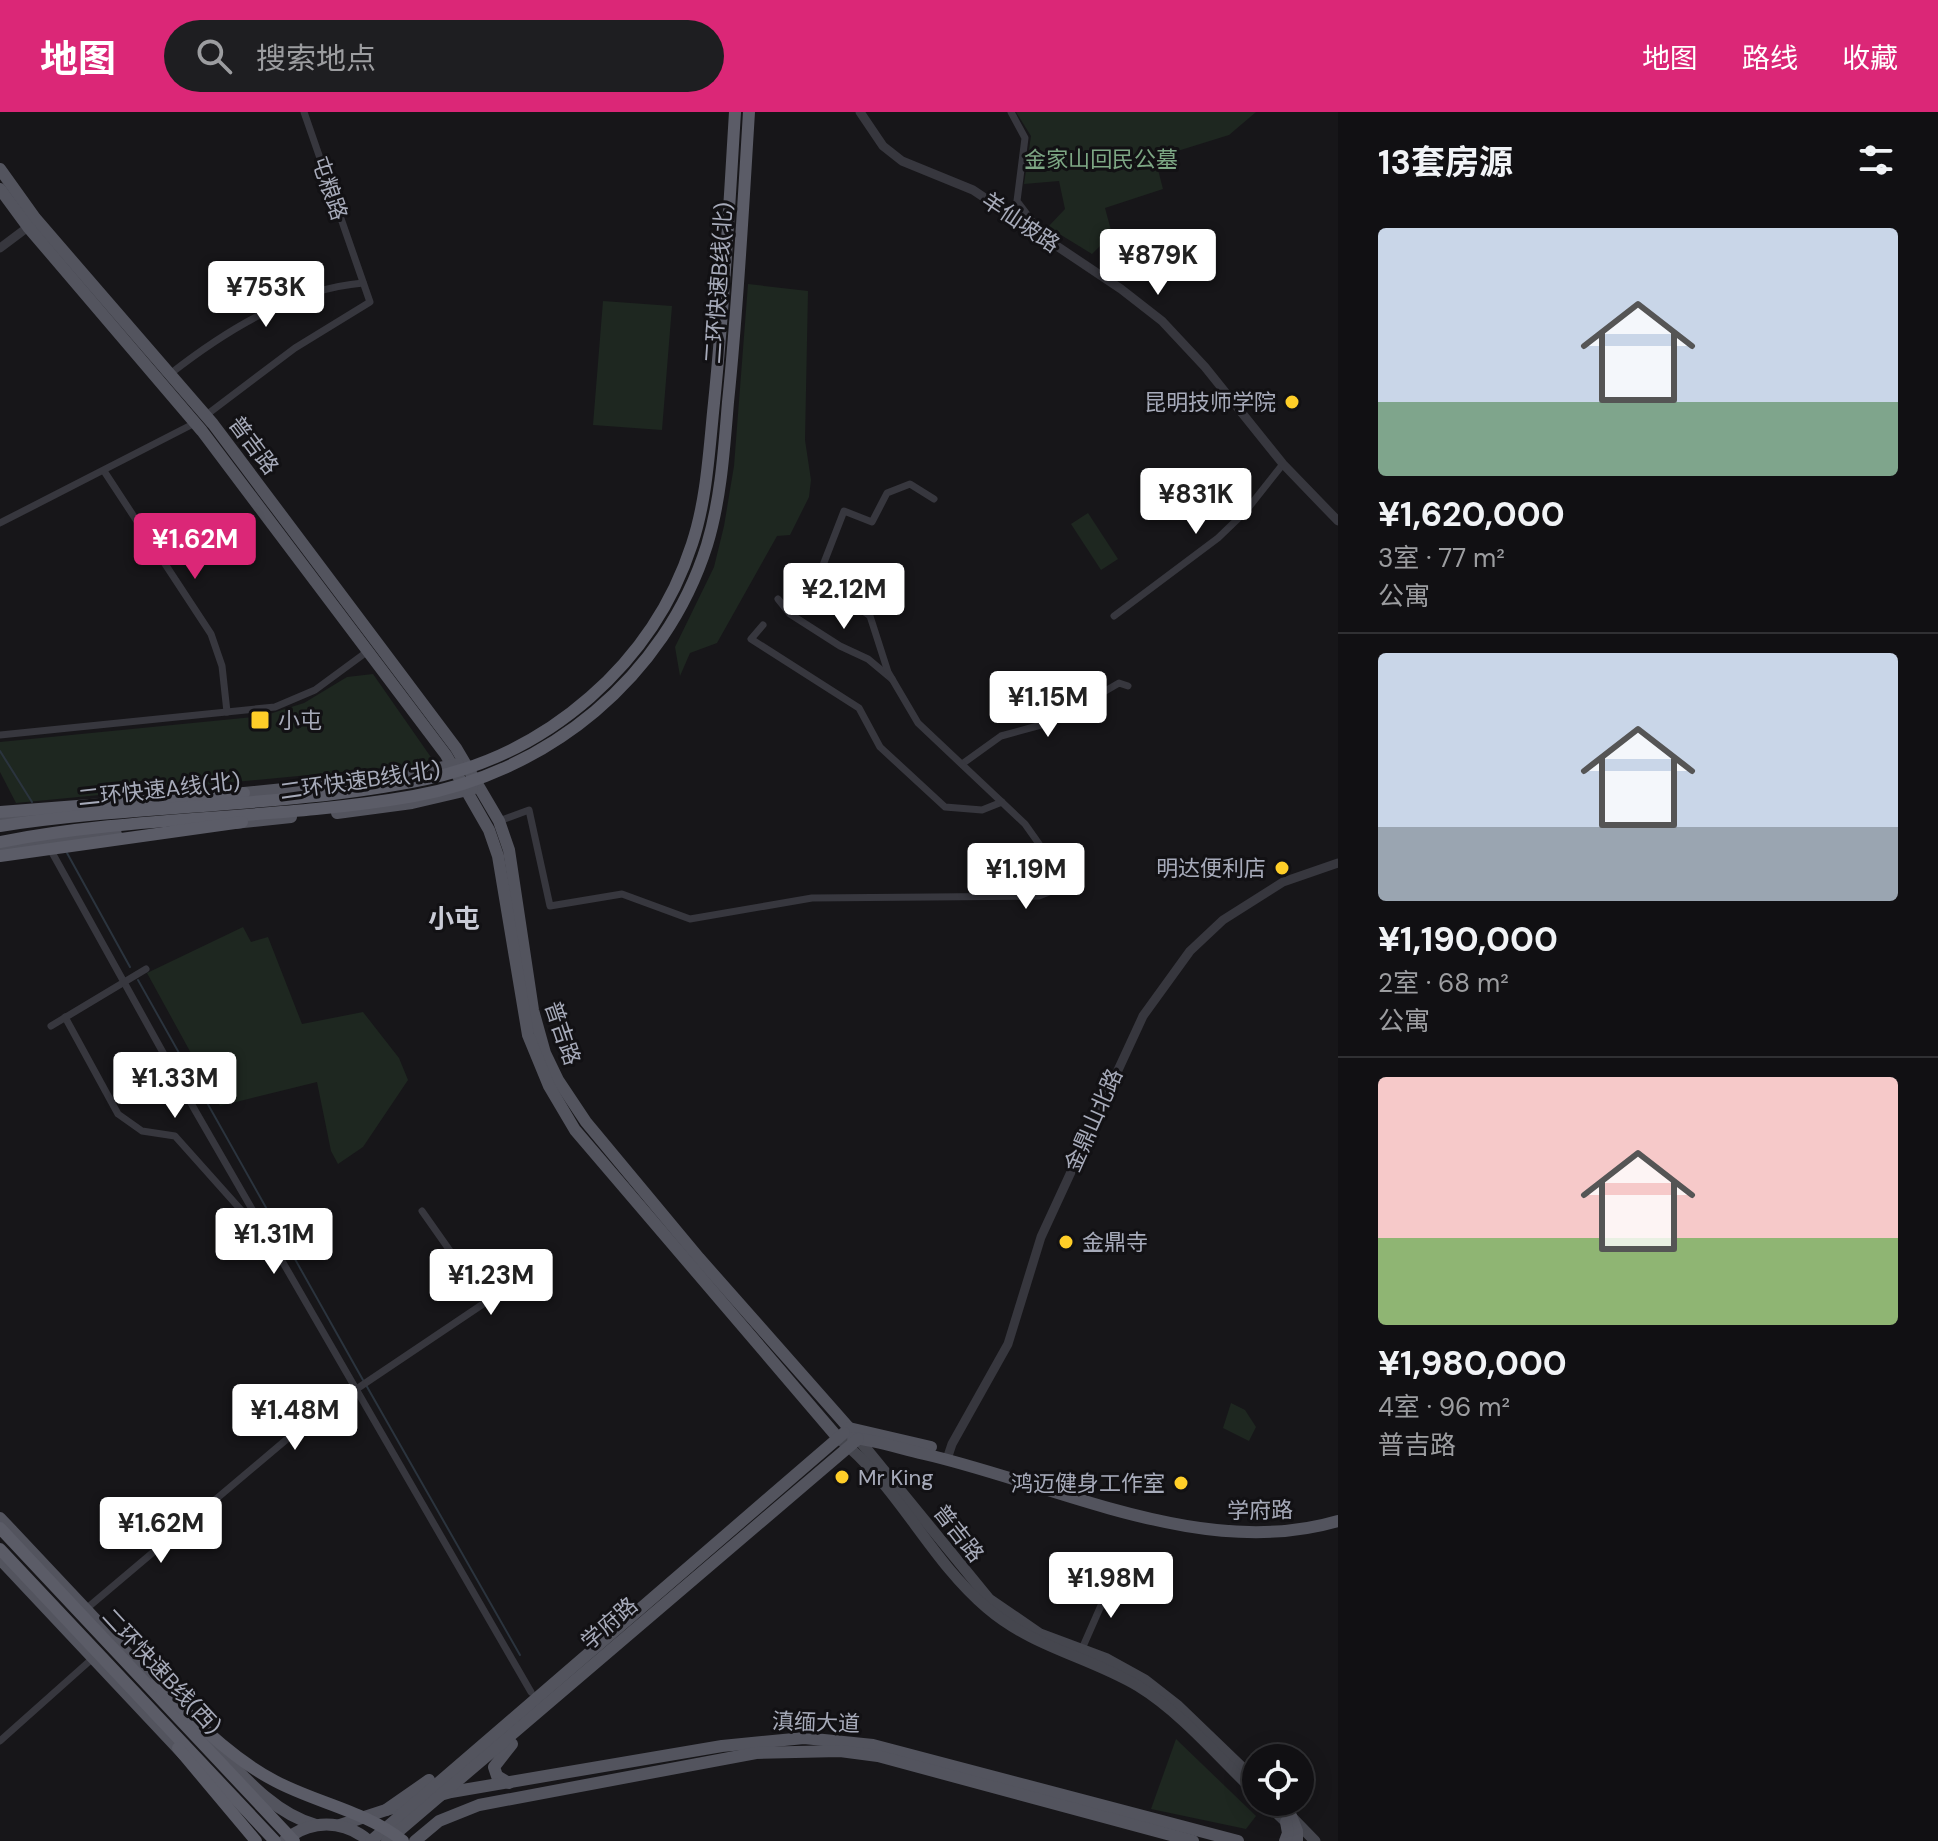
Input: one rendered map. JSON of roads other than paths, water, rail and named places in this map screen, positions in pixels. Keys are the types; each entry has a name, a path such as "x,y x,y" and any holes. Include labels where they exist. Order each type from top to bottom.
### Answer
{"highway":[{"path":"1,818 121,800 392,785 480,765 541,735 603,685 651,627 687,559 702,504 721,334 735,112"},
{"name":"二环快速B线(北)","path":"4,846 394,799 471,782 511,767 548,747 613,695 662,635 700,564 716,506 735,335 749,112"},
{"path":"0,856 394,799"},
{"name":"二环快速B线(西)","path":"0,1528 85,1614 294,1841"},
{"path":"0,1549 275,1841"},
{"path":"85,1614 248,1765 292,1790 375,1823 403,1841"},
{"path":"143,1701 255,1841"}],"main road":[{"name":"普吉路","path":"0,169 35,218 170,374 369,651 458,764"},
{"name":"普吉路","path":"0,189 28,227 201,419 499,821 518,895 533,1010 545,1053 558,1080 586,1122 699,1258 849,1428 854,1443 870,1467 962,1584 985,1607 1033,1641 1103,1668 1140,1688 1171,1712 1242,1780"},
{"path":"1,818 365,781 458,764"},
{"name":"普吉路","path":"473,789 498,856 528,1035 556,1100 575,1130 633,1200 838,1438"},
{"path":"4,846 377,808 473,789"},
{"name":"学府路","path":"370,1841 715,1551 849,1428 1192,1527 1236,1533 1275,1533 1338,1521"},
{"name":"学府路","path":"838,1438 948,1456"},
{"name":"普吉路","path":"854,1443 989,1599 1040,1634 1145,1680 1177,1705 1242,1768"},
{"name":"学府路","path":"340,1825 386,1810 417,1790 654,1586 715,1551 854,1443"},
{"path":"0,1518 85,1614 230,1762 278,1806 316,1825"},
{"path":"512,1783 498,1778 494,1767 497,1758 665,1612 715,1551"},
{"path":"0,1559 209,1782 255,1841"},
{"name":"学府路","path":"387,1841 650,1607"},
{"path":"495,1723 496,1738 506,1744 513,1743"},
{"name":"滇缅大道","path":"386,1810 436,1795 769,1739 840,1740 1023,1782 1238,1841"},
{"name":"滇缅大道","path":"415,1841 439,1821 479,1805 756,1753 800,1750 878,1756 1193,1841"},
{"path":"209,1782 219,1784 228,1779 233,1770 230,1762"},
{"path":"1284,1816 1315,1841"},
{"path":"1286,1816 1295,1840"},
{"path":"284,1841 300,1830 316,1825 340,1825 370,1841"}],"street":[{"name":"屯粮路","path":"304,112 363,283"},
{"name":"羊仙坡路","path":"860,112 883,146 902,161 973,190 1121,289 1172,331 1283,464 1338,521"},
{"path":"1011,112 1025,138 1017,201 1033,222 1033,229"},
{"path":"0,247 28,227"},
{"path":"0,523 201,419 295,348 370,302 363,283 328,290 251,318 170,374"},
{"path":"1114,616 1218,538 1245,512 1283,464"},
{"path":"104,471 211,634 222,666 227,712"},
{"path":"499,821 529,810 550,906 622,894 690,919 812,898 856,900 905,894 1039,896 1049,892 1054,884 1049,858 1025,824 925,733 894,680 870,616 818,578 844,511 872,522 887,493 910,484 934,499"},
{"path":"778,599 790,614 830,641 868,659 894,680"},
{"path":"763,625 751,639 859,708 880,747 945,807 982,810 1002,802"},
{"path":"0,735 275,707 296,700 338,676 369,651"},
{"path":"962,764 1001,736 1052,722 1119,683 1128,686"},
{"path":"1,818 4,846"},
{"path":"46,841 233,1177 358,1388 531,1692"},
{"name":"金鼎山北路","path":"948,1456 1008,1344 1041,1237 1143,1016 1190,951 1223,920 1283,882 1338,863"},
{"path":"51,1026 146,969"},
{"path":"65,1017 118,1114 142,1131 175,1136 271,1243"},
{"path":"220,1188 233,1177"},
{"path":"85,1614 306,1423 486,1302 422,1211"},
{"path":"1081,1651 1114,1576"},
{"path":"0,1741 93,1658"}],"waterway":[{"path":"0,751 32,802"},
{"path":"67,853 130,967"},
{"path":"138,980 363,1380"},
{"path":"366,1385 520,1655"}],"place":[{"name":"昆明技师学院","path":"1292,402"},
{"name":"小屯","path":"260,720"},
{"name":"明达便利店","path":"1282,868"},
{"name":"金鼎寺","path":"1066,1242"},
{"name":"Mr King","path":"842,1477"},
{"name":"鸿迈健身工作室","path":"1181,1483"}],"district":[{"name":"小屯","path":"454,919"}],"park label":[{"name":"金家山回民公墓","path":"1101,159"}]}
